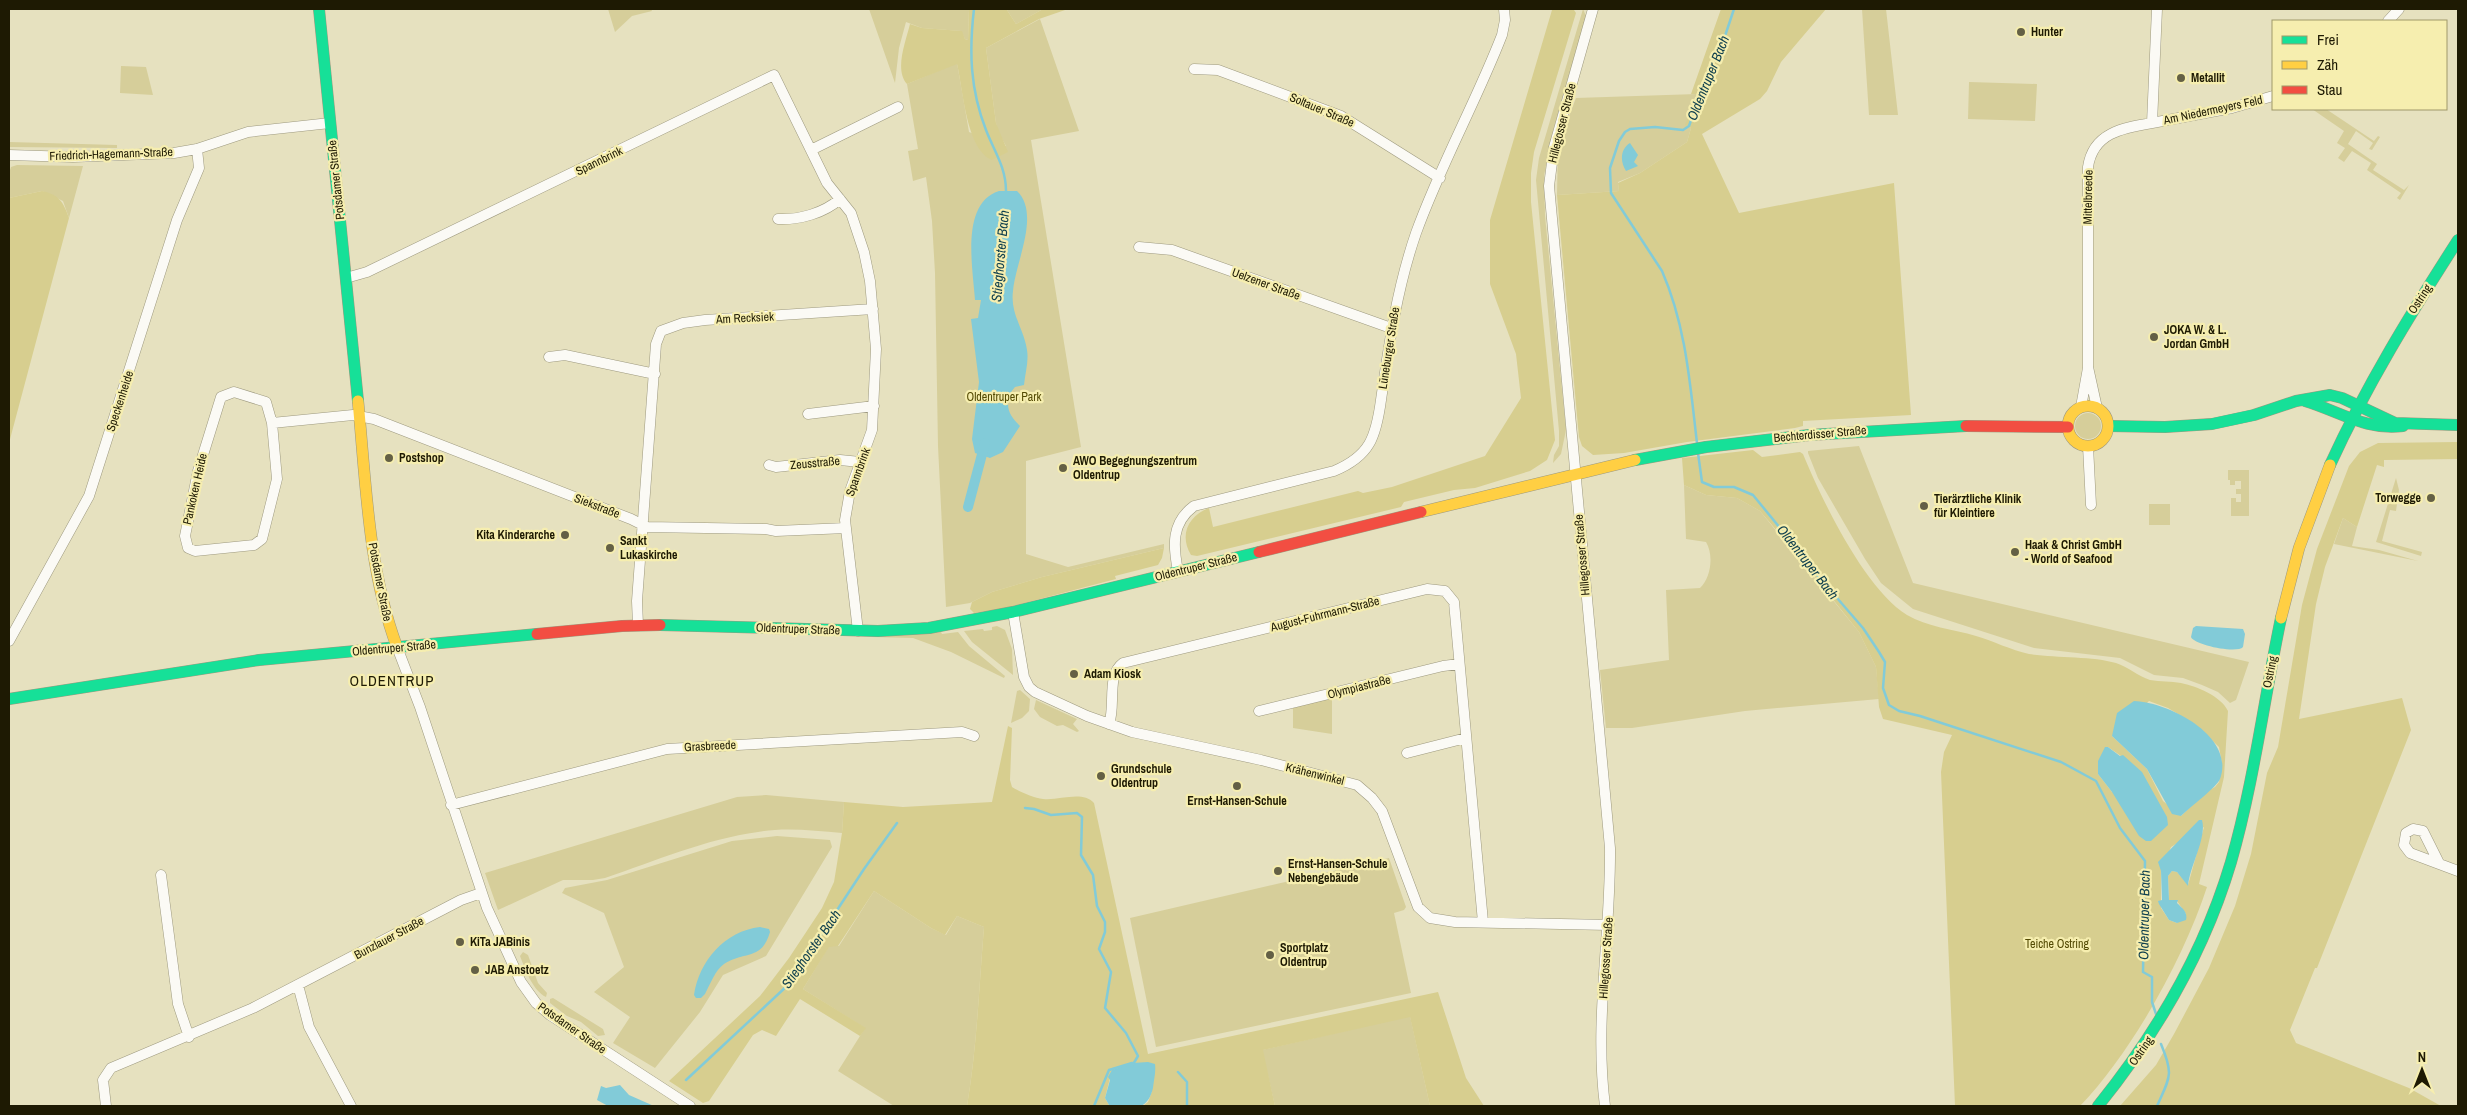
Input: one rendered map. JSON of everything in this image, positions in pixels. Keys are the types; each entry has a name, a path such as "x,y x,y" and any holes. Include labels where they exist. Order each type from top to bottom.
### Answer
{"street":[{"name":"Potsdamer Straße","path":"319,9 376,572 388,624 420,706 481,893 516,973 536,1003 550,1015 690,1106"},
{"name":"Lüneburger Straße","path":"1178,571 1174,550 1176,531 1183,515 1194,506 1334,470 1355,460 1371,442 1378,426 1392,328 1413,243 1502,35 1505,20 1504,9"},
{"name":"Hillegosser Straße","path":"1594,9 1558,131 1549,180 1574,474 1610,848 1609,925 1601,1046 1605,1106"},
{"path":"2152,123 2156,9"},
{"path":"2389,20 2399,9"},
{"name":"Soltauer Straße","path":"1194,69 1218,70 1337,113 1440,178"},
{"name":"Spannbrink","path":"346,278 367,272 774,75 826,183 851,213 868,267 876,349 874,406 870,439 847,501 846,528 858,631"},
{"name":"Am Niedermeyers Feld","path":"2152,123 2232,108 2272,96"},
{"path":"811,150 898,107"},
{"name":"Friedrich-Hagemann-Straße","path":"9,155 132,156 197,149 248,132 330,123"},
{"name":"Mittelbreede","path":"2088,367 2087,178 2089,158 2095,146 2106,137 2120,130 2152,123"},
{"name":"Speckenheide","path":"9,641 89,496 177,220 198,168 197,149"},
{"path":"778,219 826,210 840,198"},
{"name":"Ostring","path":"2098,1106 2132,1064 2168,1009 2184,980 2212,918 2240,826 2278,633 2294,566 2318,492 2357,405 2408,317 2458,240"},
{"name":"Uelzener Straße","path":"1139,247 1172,250 1392,328"},
{"name":"Am Recksiek","path":"638,625 637,601 655,374 661,331 674,326 712,320 873,309"},
{"path":"549,357 565,355 655,374"},
{"path":"2081,407 2097,408 2103,412 2109,426 2103,440 2088,446 2074,440 2068,426 2070,418 2081,407 2088,367"},
{"path":"2088,367 2097,408"},
{"name":"Pankoken Heide","path":"234,392 262,399 269,408 272,423 277,478 262,539 254,545 196,551 188,548 184,536 198,471 221,397 234,392"},
{"path":"2109,426 2165,427 2212,424 2246,417 2290,403 2330,395 2342,398 2386,420 2408,425"},
{"path":"2304,400 2322,405 2377,429 2408,425 2458,425"},
{"path":"808,414 874,406"},
{"path":"272,423 359,416"},
{"name":"Siekstraße","path":"359,416 475,458 651,528 766,529 776,531 846,528"},
{"name":"Bechterdisser Straße","path":"1574,474 1684,450 1848,431 2068,426"},
{"path":"2088,446 2091,505"},
{"name":"Zeusstraße","path":"769,464 776,467 840,460 860,462"},
{"name":"Oldentruper Straße","path":"9,699 237,663 638,625 858,631 929,628 1013,612 1574,474"},
{"name":"August-Fuhrmann-Straße","path":"1109,724 1113,712 1114,676 1117,668 1123,663 1432,588 1445,591 1454,602 1483,922"},
{"name":"Krähenwinkel","path":"1013,612 1023,674 1028,687 1035,692 1132,732 1261,760 1357,785 1382,810 1420,911 1436,920 1609,925"},
{"name":"Olympiastraße","path":"1259,711 1443,666 1460,664"},
{"name":"Grasbreede","path":"451,804 667,749 952,732 967,732 974,736"},
{"path":"1407,753 1466,738"},
{"path":"2439,863 2458,871"},
{"path":"161,875 178,1004 189,1036"},
{"name":"Bunzlauer Straße","path":"106,1106 104,1076 115,1066 189,1036 298,986 461,900 481,893"},
{"path":"298,986 308,1027 351,1106"}],"green space":[{"path":"608,9 651,9 652,11 632,16 615,32"},
{"path":"869,9 969,9 968,40 965,39 961,31 922,28 906,22 899,48 895,83"},
{"path":"969,9 1007,10 1016,24 1043,9 1068,9 1039,19 986,48 996,123 1008,152 992,160 983,154 976,144 971,131 957,64 907,84 901,71 902,55 910,24 922,28 962,31 965,39 968,40"},
{"path":"994,9 1043,9 1016,24 1007,10"},
{"path":"1583,9 1586,16 1552,134 1544,176 1545,216 1566,430 1561,454 1553,463 1554,455 1559,446 1559,431 1536,180 1539,158"},
{"path":"1721,9 1826,9 1781,62 1767,91 1760,99 1702,134 1739,213 1894,183 1911,415 1803,421 1803,426 1795,428 1687,442 1624,453 1593,455 1582,446 1579,437 1557,195 1619,191 1618,183 1640,173 1687,142 1691,128 1685,125 1697,94 1691,94"},
{"path":"1862,9 1886,9 1898,115 1869,115"},
{"path":"1552,10 1574,10 1576,13 1534,152 1531,173 1531,202 1555,440 1547,460 1530,471 1475,488 1454,490 1404,502 1401,507 1197,556 1191,555 1187,548 1186,540 1188,527 1196,516 1209,508 1213,527 1358,491 1363,493 1392,487 1485,456 1521,398 1516,354 1490,284 1490,220"},
{"name":"Oldentruper Park","path":"1040,19 1079,131 1031,140 1081,447 1026,461 1026,554 1068,567 1164,544 1164,548 1042,577 992,592 970,603 946,607 938,446 935,273 932,221 926,177 913,181 908,151 918,149 907,84 957,63 969,132 1006,146 998,132 996,123 986,48"},
{"path":"121,66 146,67 153,95 120,93"},
{"path":"1969,82 2037,84 2035,121 1968,119"},
{"path":"1697,94 1686,125 1691,128 1687,142 1640,173 1618,182 1619,191 1557,195 1558,145 1576,98"},
{"path":"2313,110 2328,110 2374,141 2378,136 2380,137 2372,150 2369,149 2373,143 2356,131 2348,144 2377,164 2373,170 2404,190 2409,185 2400,200 2397,198 2401,193 2367,170 2371,163 2352,151 2344,162 2338,158 2345,148 2337,143 2344,131"},
{"path":"9,142 117,145 117,148 9,147"},
{"path":"17,165 83,166 69,218 63,201 42,191 9,198 9,173 11,167"},
{"path":"42,191 60,200 69,218 9,443 9,198"},
{"path":"2088,413 2097,417 2101,426 2097,435 2088,439 2079,435 2075,426 2079,417"},
{"path":"2458,442 2458,459 2384,460 2384,467 2377,465 2357,527 2343,518 2325,567 2316,604 2299,719 2402,698 2411,730 2317,968 2315,968 2290,1030 2296,1043 2409,1088 2441,1106 2120,1106 2156,1065 2174,1034 2209,968 2235,906 2251,854 2267,773 2278,747 2302,605 2317,549 2349,466 2360,452 2378,443"},
{"path":"1859,446 1913,583 2249,662 2236,700 2230,703 2218,692 2202,685 2183,678 2154,675 2120,658 2034,648 1913,609 1881,583 1818,478 1808,453 1808,451"},
{"name":"Teiche Ostring","path":"1753,450 1762,457 1800,452 1803,454 1833,518 1860,564 1875,585 1907,615 1923,622 1976,636 2029,654 2096,659 2116,663 2150,680 2181,683 2201,689 2214,696 2225,706 2228,711 2224,777 2199,884 2207,887 2197,915 2185,944 2137,1032 2119,1059 2080,1106 1955,1106 1941,772 1944,752 1952,735 1883,719 1879,707 1876,667 1859,632 1760,511 1737,498 1706,495 1684,485 1682,458","holes":["2149,701 2168,708 2196,725 2219,747 2222,764 2219,782 2181,816 2163,801 2147,769 2112,736","2108,747 2121,756 2112,792 2098,774","2204,827 2188,885 2177,872 2172,871 2168,876 2169,900 2177,901 2186,914 2177,923 2169,920 2161,908 2161,871 2171,847"]},
{"path":"2228,470 2249,470 2249,516 2231,516 2231,498 2236,498 2236,502 2241,502 2241,494 2236,494 2236,489 2241,489 2241,481 2235,481 2235,485 2230,485"},
{"path":"2396,478 2399,490 2396,511 2390,510 2382,541 2422,552 2421,556 2376,542"},
{"path":"1684,485 1706,495 1737,498 1760,511 1859,632 1876,667 1879,699 1745,711 1632,728 1606,728 1600,670 1669,660 1666,590 1700,588 1704,584 1709,572 1711,560 1706,542 1686,539"},
{"path":"2149,504 2170,504 2170,525 2149,525"},
{"path":"2343,518 2357,527 2352,546 2379,550 2418,561 2334,544"},
{"path":"1164,548 1158,565 1115,576 1116,579 1006,608 974,613 970,609 972,602 992,592 1042,577"},
{"path":"997,626 1005,630 1012,649 1013,675 972,642 964,631 992,630 992,627"},
{"path":"941,632 942,634 958,632 969,646 1005,676 1004,678 951,652 913,638 871,637"},
{"path":"1020,690 1030,699 1029,711 1022,718 1011,723 1017,691"},
{"path":"1332,698 1332,734 1293,728 1293,708"},
{"path":"1036,700 1077,719 1073,724 1079,731 1077,732 1063,725 1057,726 1040,717 1034,709"},
{"path":"1008,726 1012,728 1010,780 1012,787 1039,798 1083,797 1094,803 1148,1054 1438,992 1466,1078 1484,1106 1430,1106 1410,1017 1263,1050 1275,1106 1143,1106 1148,1102 1152,1091 1133,1063 1112,1070 1105,1098 1109,1105 1119,1106 967,1106 975,1039 984,927 957,916 945,935 874,891 838,946 829,947 803,989 866,1028 860,1036 800,999 776,1036 762,1030 753,1035 709,1101 703,1103 669,1081 760,996 789,958 822,908 834,882 842,833 844,802 903,807 992,802"},
{"path":"766,795 844,802 842,833 779,830 739,835 681,851 605,878 563,880 498,910 485,873 737,797"},
{"path":"777,836 830,840 832,847 766,956 723,975 700,1012 655,1068 613,1043 630,1017 594,992 624,967 604,913 562,893 565,888 607,880 732,841"},
{"name":"Sportplatz Oldentrup","path":"1389,858 1406,907 1404,910 1394,913 1411,993 1156,1047 1130,918"},
{"path":"874,891 931,928 946,935 957,916 984,927 975,1039 967,1106 894,1106 838,1071 865,1028 803,989 829,946 839,946"},
{"path":"523,952 528,955 538,983 547,993 546,997 537,990 530,979 520,956"},
{"path":"553,998 603,1029 605,1035 598,1036 581,1022 567,1016 550,1003 550,999"},
{"path":"1410,1016 1430,1106 1275,1106 1262,1050"}],"water":[{"path":"1630,143 1638,155 1634,162 1638,166 1626,171 1622,156 1624,149"},
{"path":"999,191 1017,191 1024,201 1027,212 1025,239 1015,280 1013,299 1015,314 1025,342 1028,359 1024,385 1015,387 1007,397 1009,398 1008,407 1011,415 1020,426 1003,452 990,458 975,453 972,439 979,382 971,319 978,318 981,300 975,300 971,255 974,223 979,209 987,198"},
{"path":"2196,626 2243,629 2245,634 2243,647 2233,650 2200,643 2191,637 2193,628"},
{"path":"2134,701 2164,708 2196,724 2209,736 2218,749 2222,763 2218,783 2181,816 2172,814 2147,769 2112,736 2117,713"},
{"path":"2105,747 2108,747 2120,756 2123,755 2142,772 2167,817 2168,825 2151,841 2146,841 2139,836 2112,792 2098,774 2098,761"},
{"path":"2199,820 2202,820 2202,835 2188,886 2177,872 2172,871 2168,876 2169,900 2178,900 2177,903 2186,915 2186,920 2177,923 2169,920 2158,901 2162,900 2161,871 2158,862"},
{"path":"760,927 769,929 770,932 767,941 762,947 752,954 724,964 715,974 705,994 701,998 696,998 694,995 697,982 708,960 716,950 725,941 736,935"},
{"path":"1148,1062 1155,1064 1155,1070 1153,1088 1147,1102 1131,1108 1109,1105 1105,1098 1110,1080 1108,1077 1112,1070 1133,1063"},
{"path":"620,1085 629,1095 654,1106 608,1106 597,1100 601,1086 606,1088"}],"waterway":[{"name":"Stieghorster Bach","path":"974,9 971,55 974,85 986,130 1002,167 1006,191"},
{"name":"Oldentruper Bach","path":"1697,443 1686,356 1677,313 1662,271 1611,193 1610,168 1619,141 1625,132 1630,129 1655,127 1683,130 1689,126 1710,66 1719,54 1734,9"},
{"name":"Stieghorster Bach","path":"968,507 985,443"},
{"name":"Oldentruper Bach","path":"1698,453 1702,482 1714,487 1734,487 1753,495 1794,545 1804,552 1818,576 1863,628 1885,662 1883,688 1889,705 1899,711 1920,716 2061,762 2096,781 2120,828 2145,861 2143,972 2152,977 2152,1002 2156,1014"},
{"path":"1025,808 1051,815 1077,813 1082,817 1081,855 1093,875 1097,906 1105,922 1105,932 1099,949 1111,972 1105,1008 1126,1033 1138,1056 1132,1066"},
{"name":"Stieghorster Bach","path":"686,1080 788,985 864,869 897,823"},
{"name":"Oldentruper Bach","path":"2157,1106 2169,1076 2168,1063 2161,1044"},
{"path":"1094,1106 1109,1070 1132,1063"},
{"path":"1178,1072 1187,1082 1187,1106"}],"traffic: fast":[{"path":"319,9 358,401"},
{"path":"2330,465 2390,350 2458,240"},
{"path":"2109,426 2165,427 2212,424 2254,415 2296,401 2330,395 2342,398 2395,423 2458,425"},
{"path":"2305,401 2365,423 2377,426 2403,426"},
{"path":"1635,460 1706,447 1809,435 1966,426"},
{"path":"660,625 878,631 929,628 1013,612 1259,552"},
{"path":"2098,1106 2120,1078 2159,1021 2193,960 2220,896 2231,862 2246,802 2281,618"},
{"path":"9,699 259,660 537,634"}],"traffic: slow":[{"path":"358,401 366,494 374,557 387,617 397,647"},
{"path":"2084,406 2092,406 2099,409 2105,415 2108,426 2105,437 2099,443 2092,446 2084,446 2077,443 2071,437 2068,430 2068,422 2071,415 2077,409 2084,406"},
{"path":"1421,512 1635,460"},
{"path":"2281,618 2299,548 2330,465"}],"traffic: jam":[{"path":"1966,426 2068,427"},
{"path":"1259,552 1421,512"},
{"path":"537,634 622,626 660,625"}],"place":[{"name":"Hunter","path":"2021,32"},
{"name":"Metallit","path":"2181,78"},
{"name":"JOKA W. & L. Jordan GmbH","path":"2154,337"},
{"name":"Postshop","path":"389,458"},
{"name":"AWO Begegnungszentrum Oldentrup","path":"1063,468"},
{"name":"Torwegge","path":"2431,498"},
{"name":"Tierärztliche Klinik für Kleintiere","path":"1924,506"},
{"name":"Kita Kinderarche","path":"565,535"},
{"name":"Sankt Lukaskirche","path":"610,548"},
{"name":"Haak & Christ GmbH - World of Seafood","path":"2015,552"},
{"name":"Adam Kiosk","path":"1074,674"},
{"name":"Grundschule Oldentrup","path":"1101,776"},
{"name":"Ernst-Hansen-Schule","path":"1237,786"},
{"name":"Ernst-Hansen-Schule Nebengebäude","path":"1278,871"},
{"name":"KiTa JABinis","path":"460,942"},
{"name":"Sportplatz Oldentrup","path":"1270,955"},
{"name":"JAB Anstoetz","path":"475,970"}],"district":[{"name":"OLDENTRUP","path":"392,681"}]}
